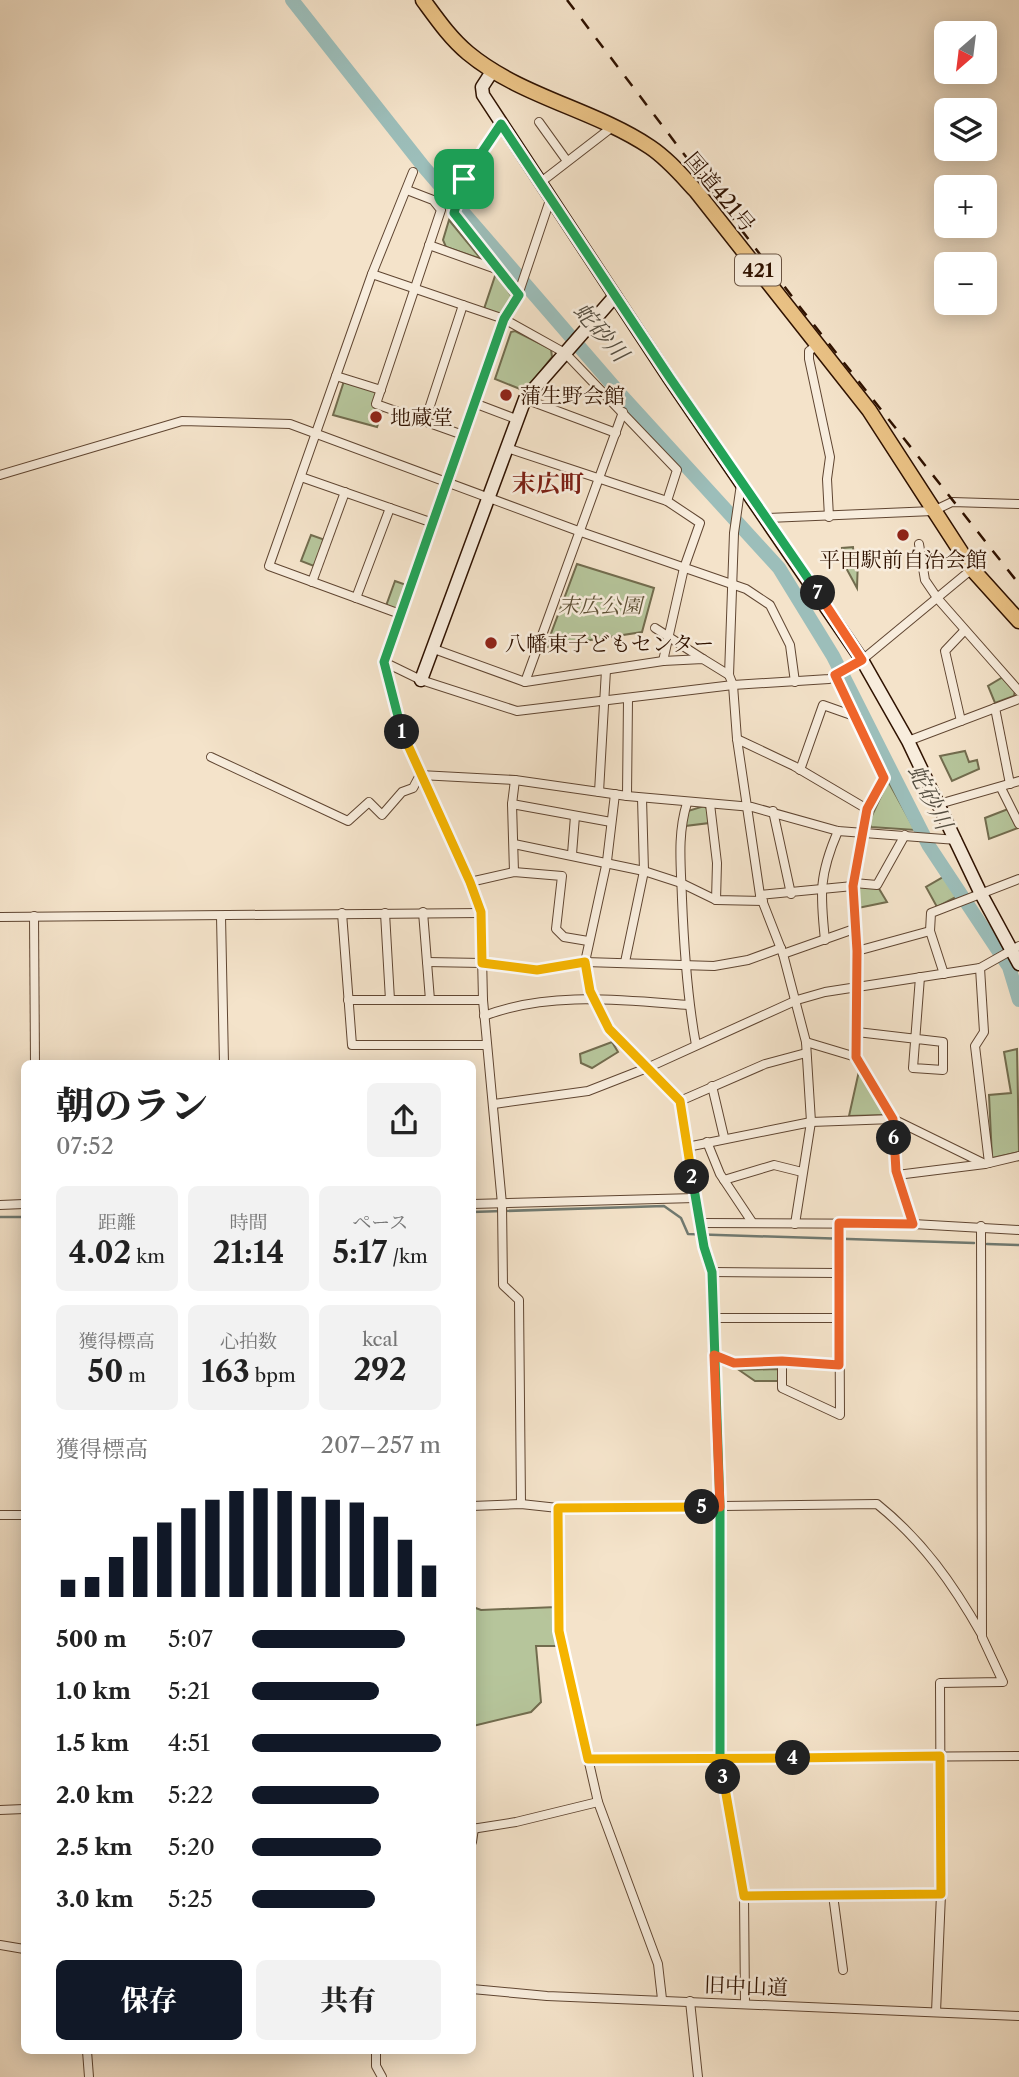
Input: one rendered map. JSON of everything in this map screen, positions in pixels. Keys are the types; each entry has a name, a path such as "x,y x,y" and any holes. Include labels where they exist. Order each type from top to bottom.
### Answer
{"highway":[{"name":"国道421号","path":"423,0 454,40 493,70 649,146 672,165 819,344 869,410 971,569 1019,621"}],"street":[{"path":"493,70 482,87 483,94 615,296 862,660 908,741 980,892 1016,948 1019,964"},
{"path":"539,122 568,161"},
{"path":"501,124 464,179 454,213 519,295"},
{"path":"541,181 611,128"},
{"path":"400,614 269,566 372,274 413,173"},
{"path":"407,190 433,200 441,210 376,404 463,435"},
{"path":"521,1504 519,1300 503,1285 502,1204 486,1045 481,912 399,725 384,662 504,319 519,295 551,197"},
{"path":"429,245 497,269"},
{"path":"372,274 504,319 565,353 677,470 667,501"},
{"path":"421,680 525,399 615,296"},
{"path":"425,421 463,305"},
{"path":"819,344 809,351 809,359 831,457 827,479 829,517"},
{"path":"336,376 381,390"},
{"path":"525,399 616,433"},
{"path":"474,403 516,419"},
{"path":"525,682 623,412"},
{"path":"0,475 182,421 290,424 581,532 747,589 770,605 790,645 795,682"},
{"path":"507,448 667,501 700,523 684,568 663,661"},
{"path":"301,477 433,523"},
{"path":"742,481 734,533 729,674 733,685 746,809 762,898 797,1000 806,1042 811,1122 795,1223"},
{"path":"312,582 345,492"},
{"path":"768,518 933,511 952,502 1019,504"},
{"path":"356,598 390,508"},
{"path":"919,544 925,580 964,631 1019,691"},
{"path":"384,662 421,680 517,711 733,685 795,682 837,674 862,660 971,569"},
{"path":"655,628 729,674"},
{"path":"961,721 945,652 964,631"},
{"path":"434,649 525,682 663,661 703,659"},
{"path":"599,792 606,670"},
{"path":"837,674 884,778 867,809 853,885 857,951 856,1057 893,1119 897,1175 913,1224"},
{"path":"627,796 628,699"},
{"path":"908,741 1019,699"},
{"path":"800,769 823,705 857,717"},
{"path":"939,804 1014,783 995,708"},
{"path":"737,738 800,769 867,809"},
{"path":"211,757 348,821 369,802 382,815 402,792 413,788 420,775"},
{"path":"420,775 515,780 642,798 773,811 838,831 957,840"},
{"path":"514,872 512,804 515,780"},
{"path":"1001,788 1019,824"},
{"path":"615,794 607,861 585,962 593,998 609,1029 680,1101 704,1247 712,1272 720,1507 720,1759 744,1896 745,2003"},
{"path":"625,962 644,871 642,798"},
{"path":"687,803 680,828 681,883 685,966 696,1045"},
{"path":"512,804 611,821"},
{"path":"710,804 717,863 716,900"},
{"path":"773,811 791,894"},
{"path":"572,854 575,816"},
{"path":"825,940 820,888 838,831"},
{"path":"514,845 572,854 644,871 681,883 716,900 762,898 820,888 877,885 905,835"},
{"path":"470,882 514,872 562,876 556,929 564,937 588,942"},
{"path":"944,974 930,931 931,913 1019,879"},
{"path":"423,912 430,1000"},
{"path":"0,917 153,913 221,916 481,912"},
{"path":"385,913 390,1000"},
{"path":"342,914 352,1045 486,1045"},
{"path":"34,916 34,1060"},
{"path":"221,916 224,1060"},
{"path":"427,962 482,963 537,970 585,962 714,966 825,940 854,929"},
{"path":"857,951 930,931"},
{"path":"494,1104 588,1091 647,1068 797,1000 857,986 980,968 1016,948"},
{"path":"980,968 984,1032 975,1046 987,1163"},
{"path":"857,1032 915,1039 943,1042 943,1070 913,1068 915,1039 920,977"},
{"path":"484,1016 512,1005 593,998 689,1005"},
{"path":"348,1000 483,1000"},
{"path":"806,1042 856,1057"},
{"path":"680,1101 765,1064 806,1053"},
{"path":"712,1086 724,1137"},
{"path":"687,1147 724,1137 811,1122 893,1119 987,1163"},
{"path":"707,1142 724,1180 752,1222"},
{"path":"897,1175 1019,1156"},
{"path":"724,1180 774,1165 802,1172"},
{"path":"476,1204 695,1198"},
{"path":"0,1205 21,1204"},
{"path":"701,1223 913,1224 1019,1230"},
{"path":"782,1361 782,1388 841,1415 839,1223"},
{"path":"981,1226 982,1637"},
{"path":"712,1272 838,1273"},
{"path":"712,1318 838,1318"},
{"path":"714,1355 734,1363 782,1361 839,1365"},
{"path":"476,1506 521,1504 558,1508 877,1504 928,1550 954,1586 1003,1682 940,1683 941,1894 936,2012"},
{"path":"558,1508 559,1631 598,1802 659,1964 662,1999"},
{"path":"0,1515 21,1515"},
{"path":"588,1759 1019,1756"},
{"path":"476,1828 516,1822 598,1802"},
{"path":"0,1810 21,1809"},
{"path":"744,1896 941,1894"},
{"path":"832,1895 843,1970"},
{"path":"0,1945 21,1948"},
{"name":"旧中山道","path":"476,1989 547,1996 1019,2016"},
{"path":"690,2001 698,2077"},
{"path":"87,2054 89,2077"},
{"path":"376,2054 376,2066 382,2077"}],"green space":[{"path":"449,220 481,259 446,247 443,240"},
{"path":"496,273 514,300 504,316 484,309"},
{"path":"515,331 551,349 552,357 525,391 495,379 511,332"},
{"path":"344,381 377,392 376,409 382,413 377,427 333,415"},
{"path":"311,535 328,541 319,568 301,561"},
{"path":"853,547 854,559 858,559 857,588 845,566 842,548"},
{"name":"末広公園","path":"577,564 654,588 642,632 546,647"},
{"path":"395,581 412,587 405,607 398,610 386,606"},
{"path":"1003,677 1015,691 1014,696 995,703 988,686"},
{"path":"965,751 969,762 977,760 979,769 952,781 940,756"},
{"path":"888,781 915,830 871,827 869,822"},
{"path":"704,806 709,810 709,823 685,826 688,811"},
{"path":"1008,809 1018,828 989,839 985,818"},
{"path":"945,876 956,897 937,907 926,887"},
{"path":"859,886 878,887 887,902 858,908"},
{"path":"612,1042 618,1052 592,1068 581,1063 580,1054"},
{"path":"1017,1049 1019,1152 992,1158 989,1095 1011,1093 1004,1052"},
{"path":"859,1071 886,1109 887,1115 849,1116"},
{"path":"778,1369 778,1381 755,1381 739,1370"},
{"path":"556,1607 559,1646 536,1646 541,1702 531,1712 476,1725 476,1608"}],"waterway":[{"name":"蛇砂川","path":"292,0 423,166 622,396 779,568 833,656 929,846 1009,967 1019,1000"},
{"path":"476,1212 664,1206 681,1218 688,1234 974,1243"},
{"path":"0,1217 21,1217"},
{"path":"987,1244 1019,1245"}],"railway":[{"path":"567,0 803,311 1019,584"}],"place":[{"name":"蒲生野会館","path":"506,395"},
{"name":"地蔵堂","path":"376,417"},
{"name":"平田駅前自治会館","path":"903,535"},
{"name":"八幡東子どもセンター","path":"491,643"}],"district":[{"name":"末広町","path":"548,483"}],"route":[{"path":"464,179 454,213 519,295 504,319 384,662 399,725 481,912 482,963 537,970 585,962 590,991 609,1029 680,1101 684,1109 695,1198 704,1247 712,1272 712,1318 720,1507 720,1759 744,1896 941,1894 940,1756 720,1759 588,1759 559,1631 558,1508 720,1507 714,1355 734,1363 782,1361 839,1365 839,1223 913,1224 896,1171 893,1119 856,1057 857,951 853,886 867,809 884,778 835,675 862,660 501,124 464,179"}]}
